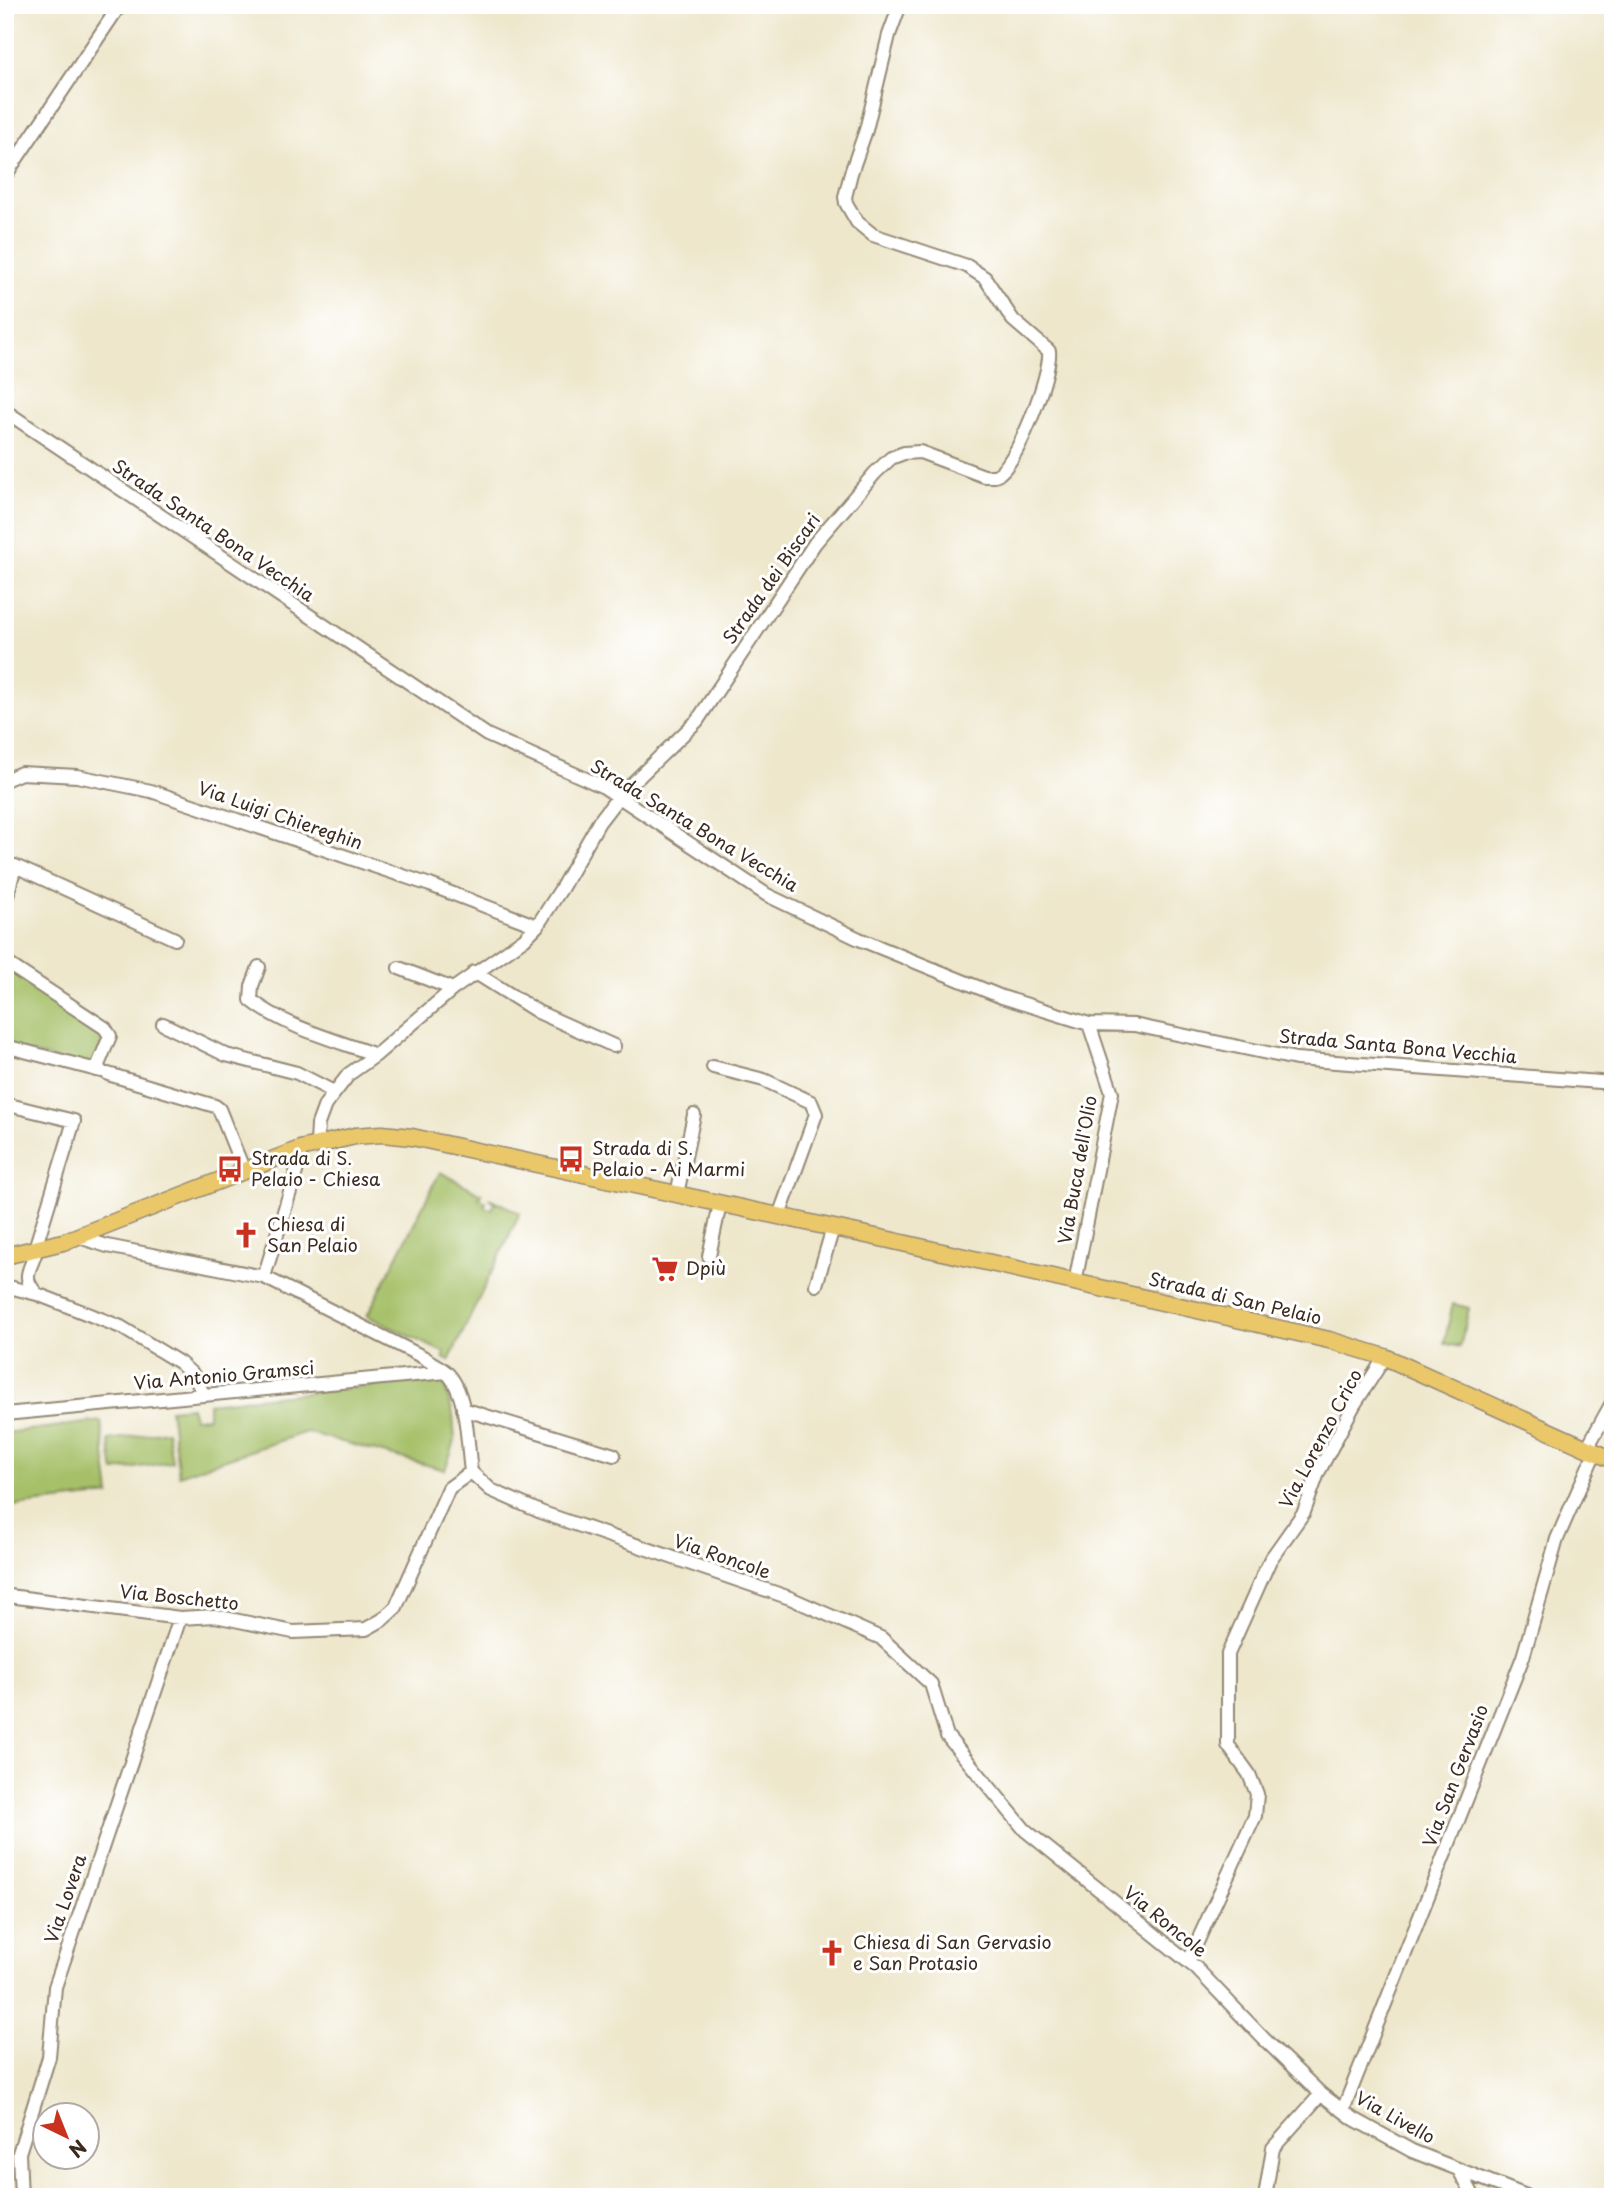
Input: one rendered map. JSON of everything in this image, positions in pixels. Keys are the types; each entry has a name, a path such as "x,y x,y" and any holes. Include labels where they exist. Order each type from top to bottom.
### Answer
{"main road":[{"name":"Strada di San Pelaio","path":"6,1256 37,1250 100,1228 317,1144 355,1136 382,1134 412,1137 1294,1331 1385,1357 1613,1460"}],"street":[{"path":"5,176 120,5"},
{"name":"Strada dei Biscari","path":"317,1144 318,1124 334,1092 349,1074 376,1055 474,972 524,939 537,926 599,822 619,796 697,721 815,543 875,473 891,458 904,453 920,452 984,476 995,476 1003,470 1032,418 1051,361 1049,351 1013,320 985,278 967,266 873,235 857,222 846,203 851,173 866,130 889,36 900,5"},
{"name":"Strada Santa Bona Vecchia","path":"5,411 476,728 604,787 767,895 859,939 1002,997 1089,1024 1134,1025 1296,1059 1613,1083"},
{"name":"Via Luigi Chiereghin","path":"5,780 21,773 77,775 151,791 430,885 537,926"},
{"path":"5,904 10,865 176,939"},
{"path":"5,962 105,1028 110,1036 102,1072"},
{"path":"259,967 252,986 251,1000 259,1007 290,1023 376,1055"},
{"path":"399,968 453,989"},
{"path":"474,972 538,1012 614,1046"},
{"path":"163,1024 226,1055 297,1073 334,1092"},
{"name":"Via Buca dell'Olio","path":"1075,1283 1112,1093 1089,1024"},
{"path":"5,1046 215,1106 219,1109 244,1171"},
{"path":"713,1067 764,1080 811,1102 816,1114 779,1216"},
{"path":"5,1104 74,1121 37,1242 37,1250 30,1264 28,1281"},
{"path":"677,1194 694,1115"},
{"path":"264,1277 300,1159 300,1149"},
{"path":"709,1256 720,1204"},
{"path":"100,1228 107,1245"},
{"path":"816,1285 833,1228"},
{"path":"76,1236 107,1245 264,1277 423,1357 446,1372 461,1398 471,1472"},
{"path":"6,1256 21,1268 37,1294"},
{"path":"6,1288 37,1294 121,1327 180,1363 194,1376 204,1395"},
{"name":"Via Lorenzo Crico","path":"1188,1962 1255,1816 1257,1794 1249,1774 1228,1745 1228,1654 1270,1560 1304,1512 1318,1474 1354,1405 1385,1357"},
{"name":"Via Antonio Gramsci","path":"5,1414 446,1372"},
{"name":"Via San Gervasio","path":"1343,2110 1523,1657 1557,1539 1613,1401"},
{"path":"463,1409 614,1455"},
{"name":"Via Roncole","path":"471,1472 491,1490 543,1513 790,1598 881,1639 931,1684 947,1736 1025,1830 1188,1962 1263,2038"},
{"name":"Via Boschetto","path":"5,1599 9,1596 180,1618 215,1616 293,1632 366,1629 382,1620 396,1607 449,1488 471,1472"},
{"name":"Via Lovera","path":"20,2197 19,2153 49,2057 55,1987 180,1618"},
{"name":"Via Livello","path":"1263,2038 1321,2094 1384,2137 1412,2151 1529,2197"},
{"path":"1265,2197 1273,2148 1321,2094"},
{"path":"1459,2170 1474,2197"}],"green space":[{"path":"5,963 105,1028 96,1070 5,1046"},
{"path":"440,1172 482,1194 479,1198 486,1202 484,1206 491,1210 495,1203 489,1198 520,1213 449,1361 443,1358 445,1353 367,1316"},
{"path":"1453,1304 1469,1308 1460,1347 1444,1343"},
{"path":"443,1380 453,1414 455,1441 445,1470 306,1432 179,1475 170,1409 191,1407 194,1418 208,1417 208,1403"},
{"path":"101,1421 110,1495 5,1507 5,1433"},
{"path":"167,1431 172,1462 114,1471 109,1440"}],"place":[{"name":"Strada di S. Pelaio - Ai Marmi","path":"571,1159"},
{"name":"Strada di S. Pelaio - Chiesa","path":"230,1169"},
{"name":"Chiesa di San Pelaio","path":"246,1235"},
{"name":"Dpiù","path":"665,1269"},
{"name":"Chiesa di San Gervasio e San Protasio","path":"832,1953"}]}
